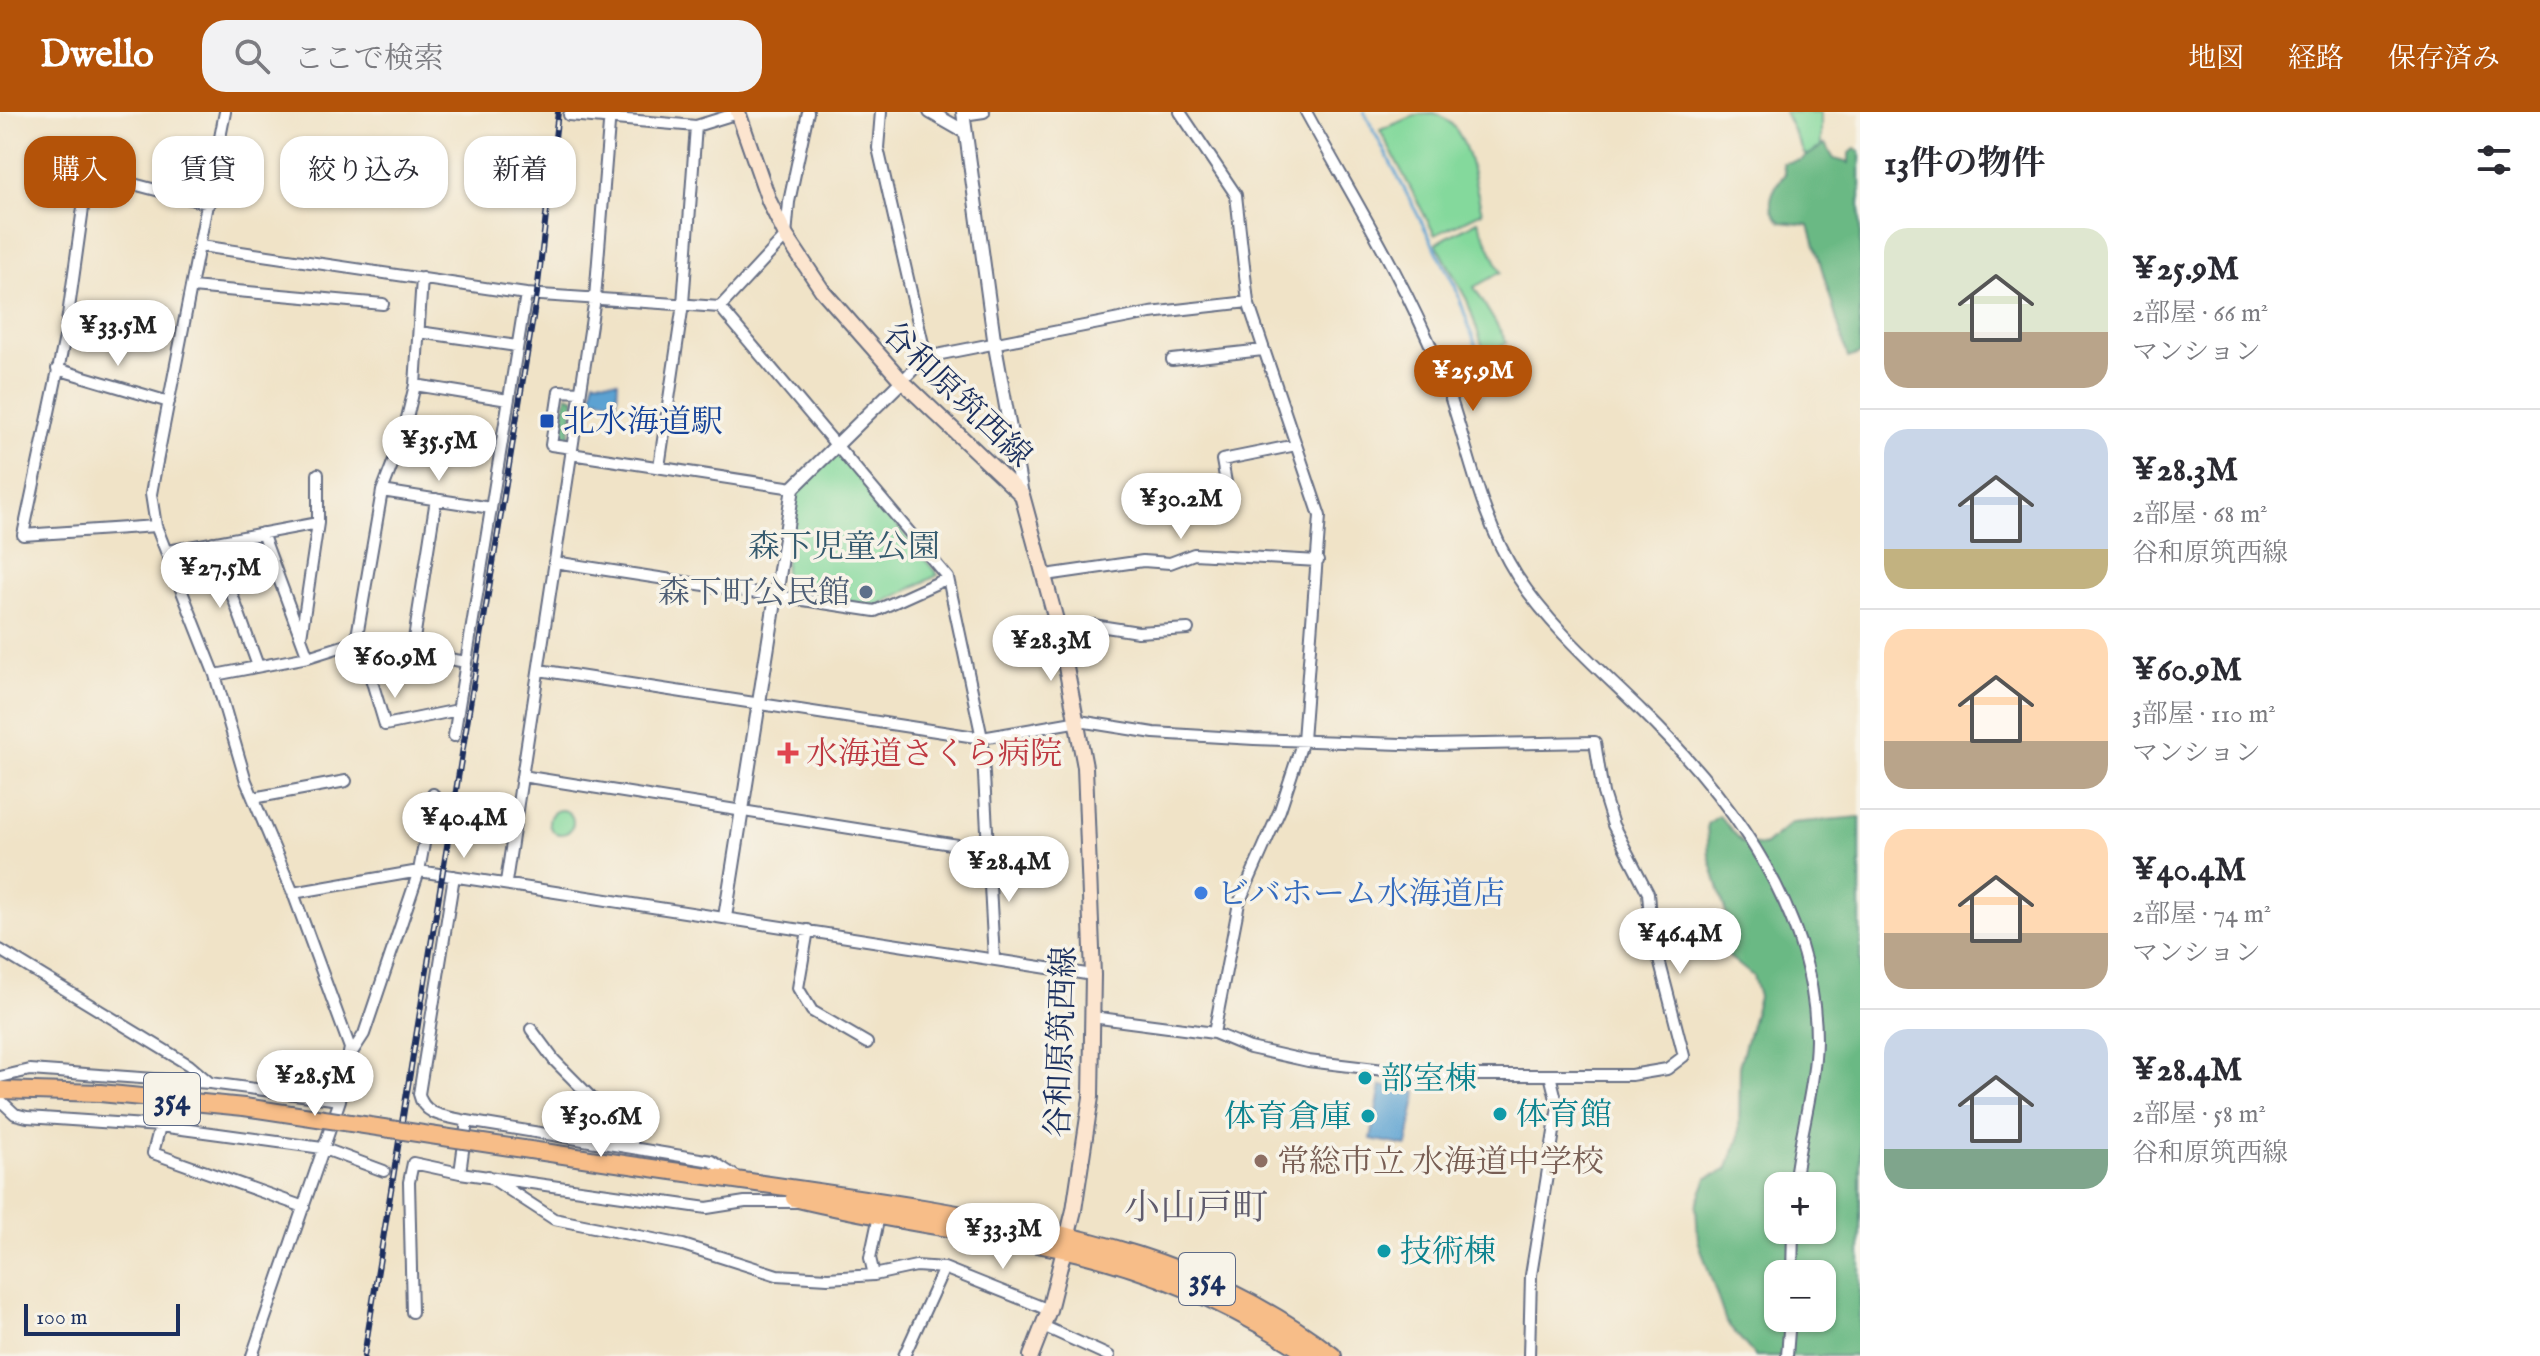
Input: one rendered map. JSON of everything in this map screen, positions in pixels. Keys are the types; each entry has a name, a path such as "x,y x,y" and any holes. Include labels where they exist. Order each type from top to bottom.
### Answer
{"highway":[{"name":"354","path":"0,1083 244,1107 743,1182 1065,1242 1129,1250 1211,1281 1250,1300 1333,1356"},
{"name":"354","path":"0,1090 100,1093"},
{"name":"354","path":"716,1178 817,1203 880,1209"},
{"name":"354","path":"1065,1242 1219,1302 1311,1356"}],"main road":[{"name":"谷和原筑西線","path":"738,112 754,164 786,236 841,315 902,381 1022,495 1046,575 1079,721 1085,767 1093,975 1091,1097 1065,1242 1049,1310 1031,1356"}],"street":[{"path":"221,136 225,112"},
{"path":"569,115 610,116 696,126 738,112"},
{"path":"720,307 786,236 789,202 808,112"},
{"path":"881,112 878,148 926,357"},
{"path":"930,112 965,132"},
{"path":"984,112 963,113 995,346 1022,495"},
{"path":"1180,112 1236,195 1248,302 1320,516 1303,740 1280,810 1239,903 1214,1033"},
{"path":"1306,112 1414,307 1453,405 1477,488 1517,575 1565,636 1642,712 1711,787 1747,834 1797,930 1813,1003 1816,1041 1796,1172"},
{"path":"506,882 595,298 610,116"},
{"path":"659,467 683,304 696,126"},
{"path":"152,189 88,172 65,337 23,535 156,526"},
{"path":"208,208 151,494 156,526 215,675 253,798 293,893 351,1054"},
{"path":"201,246 526,294 720,307 948,578 982,738 994,959"},
{"path":"422,278 415,385 402,439 382,491 358,644 385,725 458,710"},
{"path":"192,287 383,304"},
{"path":"454,736 526,294"},
{"path":"725,917 793,488 926,357 995,346 1150,313 1248,302"},
{"path":"419,332 517,346"},
{"path":"1172,360 1263,350"},
{"path":"57,369 169,402"},
{"path":"415,385 508,400"},
{"path":"580,392 559,391 551,445 659,467 793,488"},
{"path":"1228,494 1222,460 1296,445"},
{"path":"301,637 318,523 318,474"},
{"path":"382,491 491,508"},
{"path":"412,652 436,499"},
{"path":"168,551 318,523"},
{"path":"262,533 308,657"},
{"path":"213,542 258,666"},
{"path":"1046,575 1143,561 1170,563 1194,554 1318,561"},
{"path":"554,562 875,611 948,578"},
{"path":"1060,635 1093,625 1138,632 1188,629"},
{"path":"215,675 358,644 466,662"},
{"path":"539,670 982,738 1079,721 1185,736 1431,745 1595,742 1603,793 1613,825 1648,893 1651,929 1683,1060 1667,1069 1650,1073 1426,1075 1308,1061 1259,1051 1214,1033 1092,1017"},
{"path":"522,776 989,850"},
{"path":"253,798 346,781"},
{"path":"252,1356 340,1100 351,1054 364,1034 419,871 433,794"},
{"path":"293,893 419,871 1093,975"},
{"path":"454,876 419,1094 421,1105 427,1111 467,1121 712,1161 743,1182"},
{"path":"808,930 798,988 812,1011 867,1043"},
{"path":"0,950 189,1065 210,1083"},
{"path":"531,1029 554,1060 632,1139 632,1147"},
{"path":"0,1077 30,1070 210,1083 340,1100"},
{"path":"1529,1356 1531,1275 1558,1107 1550,1075"},
{"path":"0,1100 15,1114 27,1117 160,1126 322,1148 384,1171"},
{"path":"460,1173 467,1121"},
{"path":"160,1126 153,1153 304,1207"},
{"path":"412,1312 409,1182 413,1163 460,1173 707,1208 786,1200 817,1203"},
{"path":"488,1176 554,1219 683,1245 777,1275 828,1278 874,1275 916,1266 944,1268 1049,1310"},
{"path":"874,1275 870,1258 880,1209"},
{"path":"904,1356 944,1268"},
{"path":"1043,1326 1109,1356"},
{"path":"1787,1356 1789,1332"}],"green space":[{"path":"1784,112 1821,112 1821,154 1805,155"},
{"path":"1434,113 1446,119 1462,140 1482,212 1435,235 1380,130 1419,114"},
{"path":"1825,144 1834,159 1849,163 1849,154 1855,149 1860,151 1860,354 1848,358 1809,225 1781,222 1771,204 1773,192 1785,174 1783,163 1801,160"},
{"path":"1478,221 1501,272 1474,287 1507,342 1487,359 1467,300 1436,243"},
{"path":"567,395 575,398 569,439 563,441 559,437"},
{"name":"森下児童公園","path":"837,453 938,575 877,606 781,591 797,491"},
{"path":"561,810 570,813 573,822 570,831 561,834 552,831 549,822 552,813"},
{"path":"1719,816 1743,843 1764,846 1791,823 1860,817 1860,1356 1755,1356 1726,1322 1698,1240 1696,1206 1707,1178 1727,1170 1739,1139 1740,1063 1759,997 1753,976 1719,949 1728,920 1709,856 1707,824"}],"water":[{"path":"594,380 618,381 617,401 592,397"},
{"path":"1381,1086 1417,1092 1407,1146 1371,1139"}],"waterway":[{"path":"1364,112 1455,286 1489,383"}],"railway":[{"path":"364,1356 537,293 558,112"}],"place":[{"name":"北水海道駅","path":"547,421"},
{"name":"森下町公民館","path":"866,592"},
{"name":"水海道さくら病院","path":"788,753"},
{"name":"ビバホーム水海道店","path":"1201,893"},
{"name":"部室棟","path":"1365,1078"},
{"name":"体育館","path":"1500,1114"},
{"name":"体育倉庫","path":"1368,1116"},
{"name":"常総市立 水海道中学校","path":"1261,1161"},
{"name":"技術棟","path":"1384,1251"}],"district":[{"name":"小山戸町","path":"1196,1206"}]}
